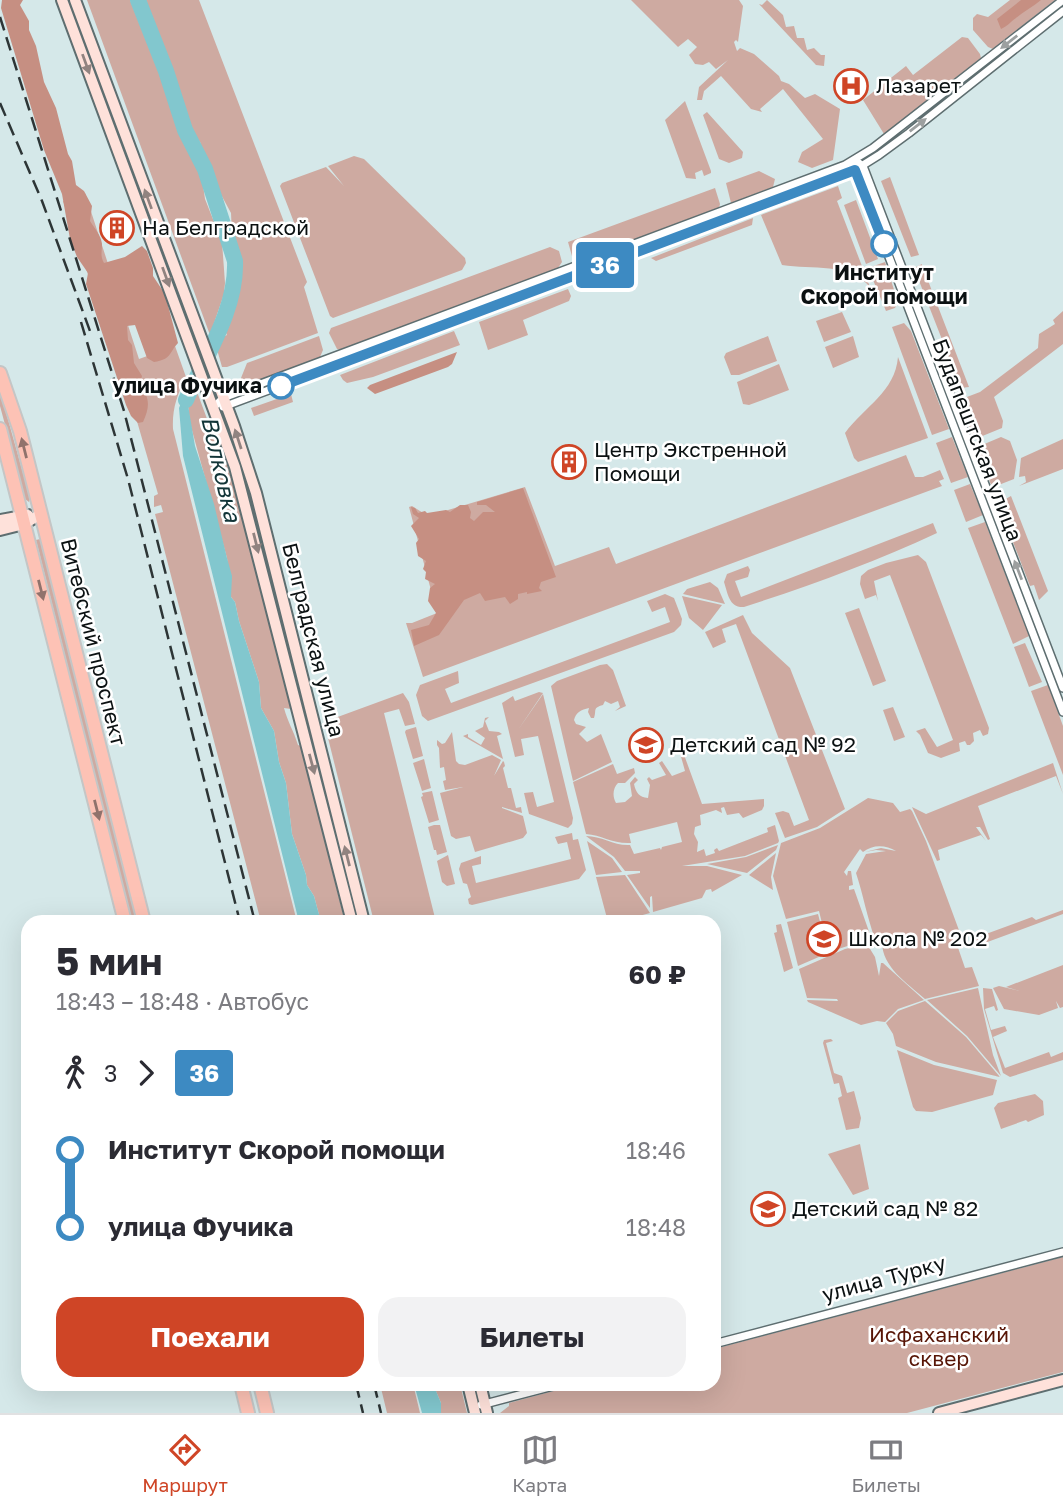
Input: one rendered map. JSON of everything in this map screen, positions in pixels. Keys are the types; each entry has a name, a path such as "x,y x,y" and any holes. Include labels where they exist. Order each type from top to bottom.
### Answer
{"main road":[{"name":"Витебский проспект","path":"0,373 20,431 142,915"},
{"name":"Витебский проспект","path":"0,429 4,460 23,519 123,915"},
{"path":"243,1391 248,1413"},
{"path":"262,1391 267,1413"}],"street":[{"name":"Белградская улица","path":"62,0 235,467 350,915"},
{"name":"Белградская улица","path":"75,0 225,403 259,504 362,915"},
{"path":"213,408 856,160 1063,0"},
{"path":"225,403 855,170 909,133 1063,11"},
{"name":"Будапештская улица","path":"856,160 863,166 1063,688"},
{"name":"Будапештская улица","path":"856,160 855,170 1063,712"},
{"path":"0,530 41,514"},
{"path":"0,520 23,519"},
{"name":"улица Турку","path":"721,1342 1063,1252"},
{"path":"939,1413 1063,1380"},
{"path":"471,1391 480,1409"},
{"path":"480,1391 480,1409"},
{"path":"480,1409 538,1391"}],"green space":[{"path":"87,0 130,0 176,116 184,144 202,178 205,199 222,242 225,283 210,335"},
{"path":"145,0 199,0 307,282 304,287 318,333 227,367 222,367 216,346 222,334 227,334 222,331 230,324 226,322 240,281 231,213 218,189 200,142 190,129"},
{"path":"631,0 739,0 743,6 738,42 734,42 737,51 740,48 754,54 779,76 781,81 789,84 805,98 815,94 840,109 833,160 812,168 798,162 802,152 823,139 783,89 760,109 762,112 751,109 721,76 704,91 702,100 697,100 699,87 728,60 716,69 709,62 703,65 695,64 689,55 697,47 688,39 678,47"},
{"path":"767,0 783,15 786,27 794,26 797,38 804,38 807,50 814,48 821,55 825,55 824,66 816,65 759,4 762,5"},
{"path":"1010,0 1055,0 993,49 988,47 973,30 973,18 977,14 988,17"},
{"path":"962,37 968,38 981,58 884,134 863,100 906,66 913,75"},
{"path":"685,101 711,171 704,176 702,170 695,173 696,179 686,178 665,120"},
{"path":"707,112 743,152 742,158 729,163 719,159 703,115"},
{"path":"354,156 364,159 465,258 466,263 462,270 333,318 280,186 326,167 344,186 328,166"},
{"path":"759,171 775,179 773,187 731,203 726,183"},
{"path":"890,177 919,255 911,257 881,181"},
{"path":"838,186 842,198 837,201 870,287 861,279 841,270 782,265 761,215"},
{"path":"715,188 719,208 579,260 572,256 568,242"},
{"path":"85,193 139,359 175,346 186,377 176,402 173,429 295,915 259,915 155,514 163,512 161,505 154,507 154,496 158,494 132,404 63,201"},
{"path":"856,200 878,259 866,264 844,205"},
{"path":"753,218 752,225 656,261 651,258"},
{"path":"550,247 559,251 562,262 558,268 341,350 337,349 329,333 331,328"},
{"path":"638,261 633,270 587,287 581,284"},
{"path":"885,262 898,302 895,308 886,311 868,268"},
{"path":"922,264 969,387 961,388 914,268"},
{"path":"568,289 571,296 569,301 523,320 528,335 488,350 479,322"},
{"path":"1063,311 1063,344 994,397 1003,421 1002,428 980,437 972,434 959,400 980,392 1038,348 1039,334 1055,324 1053,320"},
{"path":"842,312 851,332 824,342 816,321"},
{"path":"904,323 911,331 949,429 932,435 892,327"},
{"path":"454,331 460,345 373,377 347,383 340,375"},
{"path":"319,336 323,350 320,357 244,386 241,378 247,363"},
{"path":"768,336 777,361 739,375 731,375 724,357 726,353"},
{"path":"853,336 859,357 833,368 825,347"},
{"path":"898,357 928,438 858,462 845,433 885,389 896,369"},
{"path":"779,364 789,390 749,405 743,404 737,382"},
{"path":"196,389 213,435 216,435 219,441 239,502 291,709 284,708 298,745 301,746 343,915 319,915 314,896 307,885 292,834 286,783 274,731 261,708 259,682 235,602 231,597 227,558 190,423 188,405"},
{"path":"0,391 29,502 25,499 0,406"},
{"path":"291,394 293,402 254,416 251,408"},
{"path":"952,437 968,477 951,483 936,443"},
{"path":"1001,437 1010,441 1017,460 1014,479 996,486 998,494 995,495 978,451 982,445"},
{"path":"1063,439 1063,469 1019,486 1026,482 1025,476 1019,477 1021,458"},
{"path":"906,455 915,477 923,477 940,470 944,479 939,481 942,486 423,677 406,623 437,613 409,507 412,506 428,516 525,487 555,566 609,547 616,564"},
{"path":"970,484 983,515 966,522 954,490"},
{"path":"1011,496 1048,591 1039,600 1034,585 1030,586 998,503"},
{"path":"985,522 1029,636 1013,644 968,528"},
{"path":"933,523 937,533 866,564 793,591 744,607 732,603 728,595 724,582 727,574 748,566 748,577 735,581 741,597"},
{"path":"40,539 135,915 130,915 36,540"},
{"path":"918,555 926,562 989,728 988,734 983,736 980,730 973,733 974,741 970,745 965,741 959,743 960,751 941,758 928,753 916,731 925,728 937,747 953,740 890,575 874,581 878,601 876,595 865,599 860,584 861,576 868,570"},
{"path":"710,582 718,588 725,604 683,594 687,589"},
{"path":"665,594 674,598 682,619 681,625 674,632 428,721 422,716 416,695 420,685 458,671 459,683 445,689 451,703 670,622 665,607 652,612 647,601"},
{"path":"682,596 722,605 703,630 689,618"},
{"path":"859,608 886,681 873,686 845,613"},
{"path":"743,615 752,633 790,668 845,809 817,827 785,838 775,813 789,813 794,826 809,820 736,624 722,629 726,642 713,648 705,632"},
{"path":"1025,643 1042,682 1029,687 1014,647"},
{"path":"607,664 613,670 626,706 615,711 620,707 618,701 611,704 605,701 596,708 594,718 591,718 588,712 589,708 579,712 574,720 576,724 586,727 579,734 587,742 601,734 612,762 573,781 551,686 557,681"},
{"path":"1048,685 1063,726 1063,775 1031,691"},
{"path":"403,693 409,702 415,724 405,726 399,709 384,713 434,915 372,915 324,722"},
{"path":"543,693 518,730 543,694 573,818 568,828 529,814 524,793 533,792 537,807 554,802 538,736 521,739 524,755 515,757 502,703 513,696 515,701"},
{"path":"893,707 905,737 894,741 883,710"},
{"path":"489,717 485,721 489,731 502,734 497,736 503,759 463,736 468,734 468,737 481,745 485,738 475,731 483,727 485,718"},
{"path":"416,727 423,756 413,759 405,732"},
{"path":"452,732 456,761 459,764 465,765 492,755 501,760 494,776 504,762 508,788 511,788 516,808 521,807 522,813 502,808 523,816 527,833 523,838 475,852 470,836 456,839 451,836 440,793 463,787 445,790 444,767 440,768 437,740 445,743"},
{"path":"683,752 702,804 764,799 762,810 743,818 739,813 727,815 724,807 721,808 722,813 716,810 700,815 701,825 695,827 694,834 698,842 697,852 704,849 706,856 715,853 717,848 719,851 768,832 767,828 775,825 779,841 745,856 682,866 707,866 742,875 712,892 711,889 706,890 702,898 653,912 652,896 650,908 627,875 640,871 625,871 614,857 586,836 630,845 634,854 660,848 661,850 662,847 682,842 677,822 629,834 631,843 586,834 573,782 613,764 617,774 634,768 635,773 625,783 616,785 616,803 625,802 632,796 630,783 635,777 638,780 634,784 637,792 648,798 650,785 647,779 666,775 659,763 662,761 672,776 685,771 680,753"},
{"path":"424,759 431,788 422,791 413,763"},
{"path":"1053,763 1063,794 1056,776 978,806 990,839 988,840 980,827 976,827 986,841 981,835 938,850 940,860 937,861 912,807 926,814"},
{"path":"432,791 439,820 429,823 421,797 422,793"},
{"path":"868,798 893,803 900,812 910,809 912,811 960,933 954,936 965,968 972,967 979,986 925,999 891,967 883,951 882,942 875,939 856,873 866,854 886,851 865,852 881,848 896,851 888,848 880,846 863,852 860,849 844,872 847,876 848,871 851,871 853,885 849,886 849,890 854,889 872,940 868,934 866,940 829,952 819,911 786,919 773,876 781,843 820,828"},
{"path":"440,825 447,852 437,855 428,827"},
{"path":"572,833 573,840 578,839 586,870 579,879 469,904 468,899 471,897 467,884 463,883 459,869 461,863 481,856 481,864 472,866 476,883 571,859 567,842 558,844 555,837"},
{"path":"587,841 612,858 622,872 596,875"},
{"path":"778,845 776,850 747,873 707,864 746,857"},
{"path":"776,853 771,877 773,890 749,875"},
{"path":"448,855 455,884 447,886 442,882 437,861"},
{"path":"625,875 650,913 606,915 596,877"},
{"path":"1063,910 1063,914 982,944 975,938 1032,917 1036,920"},
{"path":"818,914 828,953 798,966 787,922"},
{"path":"781,924 793,968 784,972 774,933 777,932 776,925"},
{"path":"867,944 875,957 879,976 883,963 924,1000 898,1009 885,1022 861,1025 808,1002 807,1000 838,1001 807,998 799,969 845,949"},
{"path":"1063,965 1063,1007 1060,1008 1056,1001 1058,1008 1039,1015 1004,1009 993,988 999,986 1020,991 1006,987"},
{"path":"978,988 993,1055 1001,1076 967,1036 927,1000"},
{"path":"983,988 992,989 998,1010 996,1011 994,1006 985,1009 991,1030 1005,1026 1007,1031 993,1037 1005,1068 1049,1052 1051,1057 1063,1052 1063,1060 1010,1077 1003,1073 984,1009"},
{"path":"925,1001 966,1037 1000,1077 936,1062 896,1046 886,1023 898,1011"},
{"path":"824,1040 833,1041 826,1043 834,1073 842,1076 847,1093 854,1091 861,1118 859,1128 846,1130 838,1098 842,1096 839,1083 834,1084 823,1043"},
{"path":"897,1050 934,1065 997,1080 993,1095 932,1112 916,1111"},
{"path":"1035,1094 1043,1101 1044,1115 1001,1129 994,1108 998,1103"},
{"path":"860,1144 869,1189 853,1195 828,1154"},
{"name":"Исфаханский сквер","path":"1063,1257 1063,1372 907,1413 500,1413 509,1403 553,1391 721,1391 721,1347"},
{"path":"382,1391 415,1391 420,1413 387,1413"},
{"path":"436,1391 462,1391 467,1413 441,1413 441,1403"}],"shaded area":[{"path":"2,0 23,0 20,5 29,21 29,30 36,46 44,82 56,108 72,161 76,185 84,191 92,206 90,221 102,244 104,263 125,257 142,246 147,251 153,276 165,294 178,343 167,358 154,362 147,358 135,325 127,326 134,363 142,376 140,384 147,398 148,407 143,422 138,423 131,416 126,405 86,284 88,273 77,257 70,239 62,194 44,150 1,8"},
{"path":"1021,0 1041,0 1001,29 997,19"},
{"path":"457,352 448,367 375,394 367,388 370,385"},
{"path":"523,488 556,577 541,582 539,588 542,591 518,594 518,599 510,604 505,597 485,601 480,593 464,600 439,635 414,646 411,630 429,625 436,613 428,601 430,588 435,584 425,579 426,572 423,569 426,561 418,556 416,543 419,539 411,526 419,518 413,514 411,507 418,513 427,513 446,510 450,512 460,505 468,505 470,518 474,521 483,512 495,512 486,505 477,505 477,502"}],"water":[{"name":"Волковка","path":"191,379 196,389 188,405 195,446 214,504 232,576 231,597 235,602 259,682 261,708 274,731 286,783 292,834 319,915 297,915 183,456 179,408"},
{"path":"416,1391 436,1391 441,1403 441,1413 422,1413"}],"waterway":[{"name":"Волковка","path":"138,0 166,71 185,130 205,169 235,261 231,297 225,315 186,400"}],"railway":[{"path":"0,17 124,411 253,915"},
{"path":"0,103 42,201 90,331"},
{"path":"81,322 128,479 238,915"},
{"path":"358,1391 363,1413"},
{"path":"376,1391 381,1413"}],"bus line":[{"name":"36","path":"281,386 855,170 884,244"}],"place":[{"name":"Лазарет","path":"851,86"},
{"name":"На Белградской","path":"117,228"},
{"name":"Институт Скорой помощи","path":"884,244"},
{"name":"улица Фучика","path":"281,386"},
{"name":"Центр Экстренной Помощи","path":"569,462"},
{"name":"Детский сад № 92","path":"646,745"},
{"name":"Школа № 202","path":"824,939"},
{"name":"Детский сад № 82","path":"768,1209"}]}
